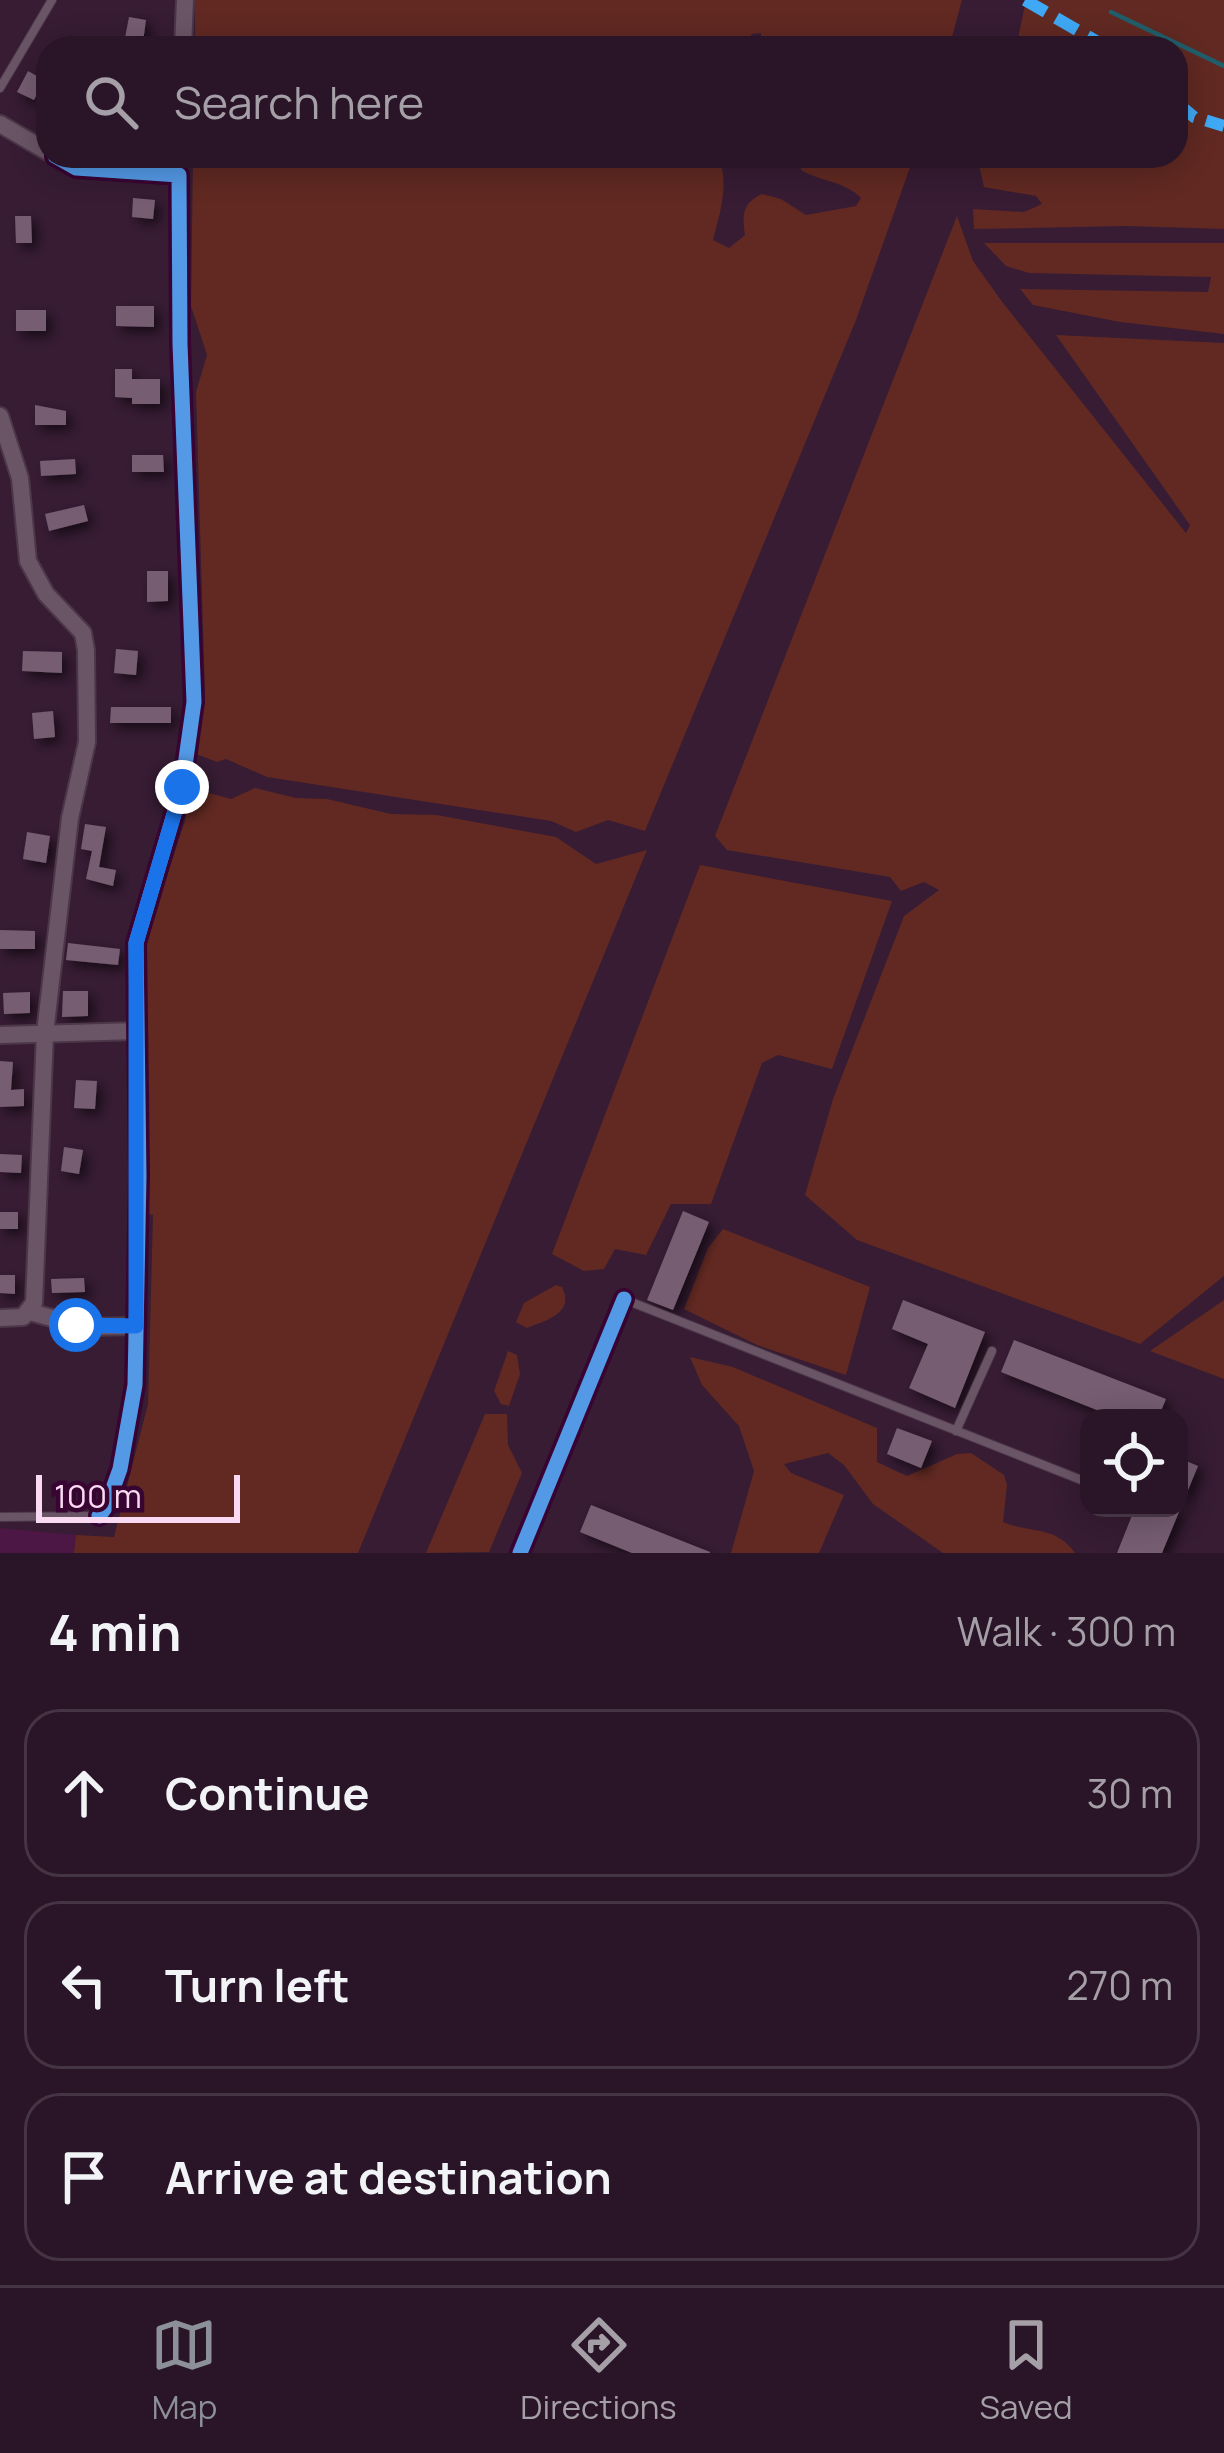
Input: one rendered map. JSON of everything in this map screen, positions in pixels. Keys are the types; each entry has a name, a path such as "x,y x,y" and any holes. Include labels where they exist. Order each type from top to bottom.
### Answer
{"street":[{"path":"183,36 184,0"},
{"path":"0,124 36,145"},
{"path":"99,1516 120,1469 135,1385 136,943 182,787 194,702 179,168"},
{"path":"0,416 20,478 28,561 46,594 82,633 86,650 87,742 70,818 46,1034 30,1312"},
{"path":"0,1035 137,1031"},
{"path":"520,1553 624,1300"},
{"path":"30,1312 85,1327 136,1326"},
{"path":"0,1318 30,1312"}],"lane":[{"path":"0,88 52,0"},
{"path":"624,1300 1080,1479"},
{"path":"956,1431 992,1351"},
{"path":"0,1517 99,1516"}],"shaded area":[{"path":"195,0 962,0 952,36 195,36"},
{"path":"1026,0 1224,0 1224,229 974,229 973,209 1024,212 1042,204 1036,196 984,187 980,168 1188,168 1188,36 1018,36"},
{"path":"193,168 722,168 724,187 713,240 729,248 745,235 745,210 762,194 781,199 806,215 856,206 861,198 801,168 910,168 856,320 645,831 608,820 576,832 551,821 267,777 226,759 217,762 196,754 205,696 196,392 207,355 191,306"},
{"path":"957,216 973,261 1003,303 1186,533 1190,525 1056,335 1224,343 1224,1276 1140,1344 857,1240 805,1195 833,1099 904,916 939,890 924,882 901,891 890,877 727,850 715,836"},
{"path":"984,243 1224,243 1224,334 1120,322 1033,305 1020,289 1208,292 1211,277 1029,273 1006,266"},
{"path":"190,788 231,799 255,788 391,814 437,815 556,837 596,864 647,850 358,1553 74,1553 76,1535 114,1537 148,1404 153,1215 142,1213 143,948 185,821"},
{"path":"700,865 892,901 832,1069 778,1055 762,1063 711,1204 671,1204 646,1255 615,1249 604,1269 584,1271 552,1254"},
{"path":"723,1229 870,1287 846,1375 757,1345 684,1309 708,1248"},
{"path":"556,1285 565,1296 557,1314 527,1328 516,1322 524,1303"},
{"path":"1224,1300 1224,1379 1150,1351"},
{"path":"508,1351 517,1355 520,1374 509,1406 501,1404 494,1391"},
{"path":"690,1357 733,1367 877,1428 877,1462 907,1476 957,1454 971,1453 1004,1475 1003,1522 1051,1534 1075,1553 943,1553 873,1504 844,1465 828,1453 784,1464 791,1473 844,1495 819,1553 731,1553 754,1471 739,1426 702,1385"},
{"path":"485,1414 507,1414 508,1445 522,1473 489,1552 426,1553"},
{"path":"0,1528 76,1535 74,1553 0,1553"}],"building":[{"path":"129,17 146,20 144,36 125,36"},
{"path":"28,71 36,76 34,100 17,92"},
{"path":"133,198 155,200 153,219 132,217"},
{"path":"15,216 31,216 32,243 16,243"},
{"path":"116,306 154,306 154,327 116,326"},
{"path":"16,310 46,310 46,331 16,331"},
{"path":"115,369 132,369 132,379 160,379 160,404 132,404 132,398 115,397"},
{"path":"35,405 66,411 66,425 35,425"},
{"path":"132,455 163,455 164,472 132,472"},
{"path":"75,459 76,474 41,476 40,461"},
{"path":"84,505 88,521 49,531 45,514"},
{"path":"147,571 168,571 168,601 147,602"},
{"path":"116,649 138,651 136,675 114,673"},
{"path":"23,651 62,652 62,673 22,671"},
{"path":"111,707 171,707 171,723 110,723"},
{"path":"53,711 55,737 34,739 32,713"},
{"path":"85,824 106,827 99,867 116,870 113,886 86,879 92,851 81,849"},
{"path":"27,832 50,836 46,863 23,859"},
{"path":"0,930 35,931 35,949 0,949"},
{"path":"68,943 120,949 118,965 66,960"},
{"path":"63,991 88,991 88,1016 62,1017"},
{"path":"30,992 30,1013 4,1014 3,993"},
{"path":"0,1061 13,1062 11,1090 24,1089 24,1106 0,1107"},
{"path":"76,1080 97,1081 95,1109 74,1108"},
{"path":"64,1147 83,1150 79,1174 61,1171"},
{"path":"0,1154 22,1155 21,1173 0,1172"},
{"path":"683,1211 709,1222 673,1310 647,1300"},
{"path":"0,1212 18,1212 18,1229 0,1229"},
{"path":"0,1275 15,1275 15,1294 0,1293"},
{"path":"84,1278 85,1292 52,1293 51,1279"},
{"path":"903,1300 985,1332 955,1408 909,1388 928,1344 892,1329"},
{"path":"1014,1340 1166,1399 1162,1409 1094,1409 1001,1372"},
{"path":"897,1428 932,1441 921,1468 887,1454"},
{"path":"1188,1462 1198,1466 1188,1490"},
{"path":"591,1505 710,1553 632,1553 580,1532"},
{"path":"1131,1517 1177,1517 1162,1553 1117,1553"}],"waterway":[{"path":"1111,12 1161,36"},
{"path":"1188,49 1224,66"}],"marked path":[{"path":"1025,0 1087,36"},
{"path":"1188,112 1224,126"}],"cycle path":[{"path":"76,168 179,175 180,344 194,702 182,787 136,943 135,1385 120,1469 99,1516"},
{"path":"520,1553 624,1299"}],"route":[{"path":"76,1325 136,1326 136,943 182,787"}]}
